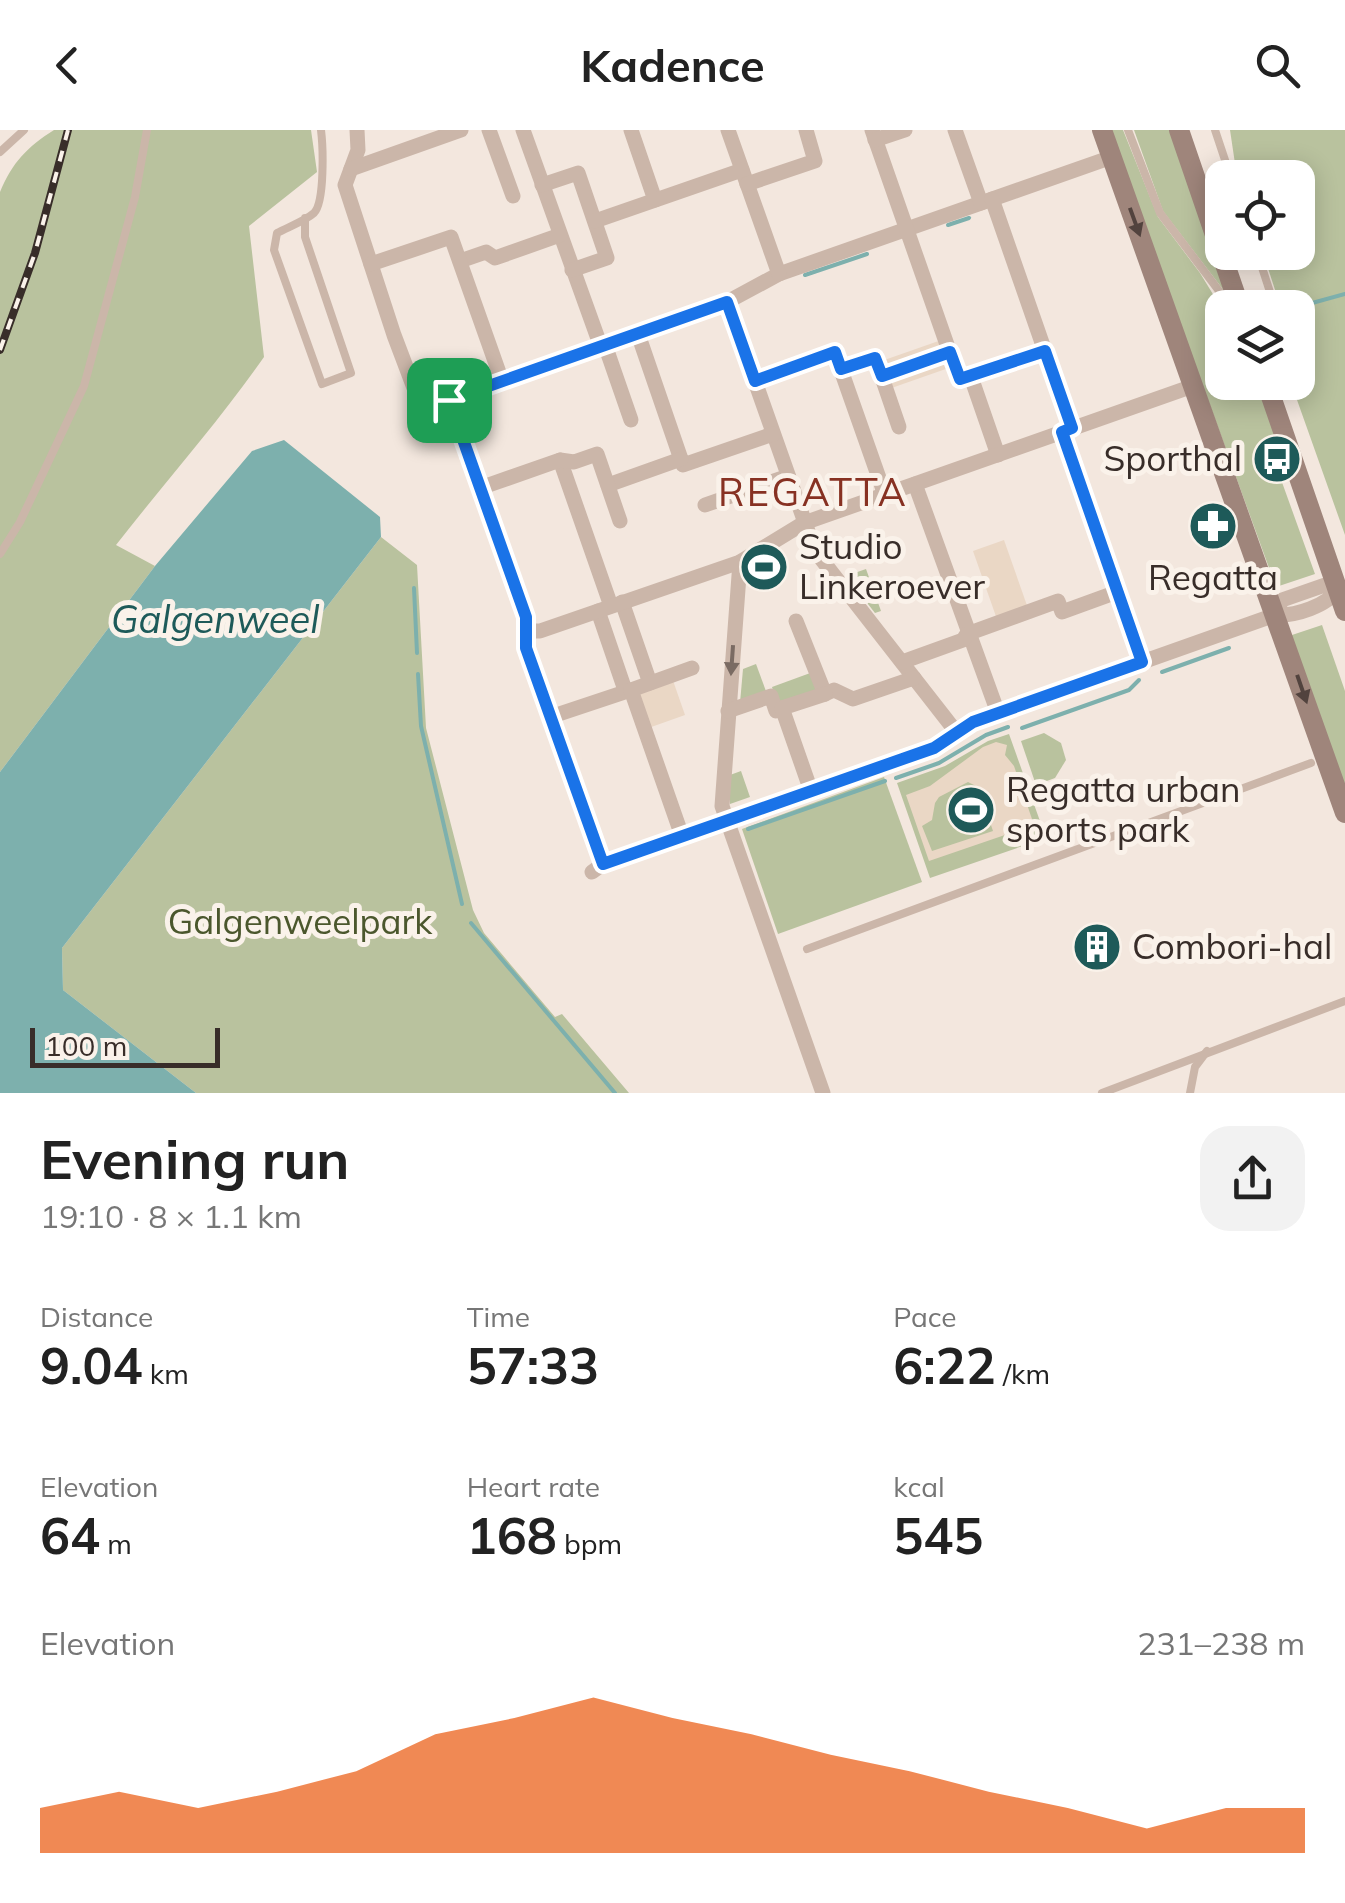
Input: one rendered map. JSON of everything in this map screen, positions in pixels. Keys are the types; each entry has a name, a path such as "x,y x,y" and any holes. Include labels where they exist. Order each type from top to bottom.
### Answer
{"main road":[{"path":"1102,130 1345,813"},
{"path":"1179,130 1234,290"},
{"path":"1272,400 1345,611"}],"street":[{"path":"357,130 358,150 344,184 422,409 727,302 779,274 1112,157"},
{"path":"351,169 460,130"},
{"path":"489,130 513,196"},
{"path":"524,130 572,270 631,420"},
{"path":"631,130 655,200"},
{"path":"728,130 779,274"},
{"path":"595,221 655,200 814,161 808,139 824,130"},
{"path":"905,130 874,135 950,352 998,455"},
{"path":"956,130 1045,351 1142,662"},
{"path":"542,186 578,173 608,258 572,270"},
{"path":"460,261 486,252 495,258 560,235"},
{"path":"371,264 451,237 502,382"},
{"path":"727,302 815,551 957,733"},
{"path":"638,334 686,462"},
{"path":"965,378 1045,351"},
{"path":"755,381 835,352 884,494"},
{"path":"882,376 950,352"},
{"path":"841,369 875,358 899,427"},
{"path":"526,631 540,631 609,603 740,562 804,523 1193,386"},
{"path":"449,400 526,617 526,648 556,715 598,868 934,748 973,722 1276,614 1282,600 1326,586 1338,589"},
{"path":"608,485 773,434"},
{"path":"480,488 560,460 599,461 620,521"},
{"path":"560,460 609,603 605,631 682,836"},
{"path":"705,505 788,476"},
{"path":"915,484 998,713"},
{"path":"740,562 721,800 823,1093"},
{"path":"902,662 1058,601 1062,612 1118,592"},
{"path":"609,603 629,622 650,681"},
{"path":"796,622 826,693"},
{"path":"556,715 692,668"},
{"path":"728,710 771,696 776,711 783,710 834,690 854,699 914,678"},
{"path":"783,710 812,792"}],"lane":[{"path":"0,152 24,130"},
{"path":"0,554 20,522 84,386 135,198 147,130"},
{"path":"305,218 305,236 351,374 322,384 274,250 277,233 305,218 313,214 320,204 321,130"},
{"path":"1128,130 1160,213 1218,290"},
{"path":"1214,130 1225,160"},
{"path":"807,949 1311,763"},
{"path":"1102,1093 1345,1001"},
{"path":"1190,1093 1195,1066 1207,1051"}],"green space":[{"path":"54,130 311,130 317,172 249,226 264,357 116,545 155,566 0,772 0,192 21,156"},
{"path":"1110,130 1123,130 1158,217 1210,290 1205,290 1205,392"},
{"path":"1134,130 1171,130 1205,232 1205,266 1163,211"},
{"path":"1230,130 1345,130 1345,535 1297,400 1315,400 1315,290 1275,290 1269,270 1315,270 1315,160 1234,160"},
{"path":"1208,270 1218,270 1223,290"},
{"path":"1208,400 1266,400 1286,455 1274,460 1315,574 1276,587"},
{"name":"Galgenweelpark","path":"381,537 417,565 426,728 473,910 484,933 555,1017 562,1014 629,1093 196,1093 63,990 62,948"},
{"path":"866,569 881,611 875,613 846,576"},
{"path":"1322,625 1345,691 1345,796 1289,636"},
{"path":"756,664 767,694 740,703 743,669"},
{"path":"813,672 820,691 778,706 772,687"},
{"path":"1044,733 1061,743 1066,760 1055,778 1036,785 1021,741"},
{"name":"Regatta urban sports park","path":"1009,734 1046,838 930,878 897,783 945,766 988,741"},
{"path":"741,771 750,797 730,804 730,775"},
{"path":"884,777 922,882 778,934 742,829"}],"shaded area":[{"path":"950,337 960,364 883,391 873,364"},
{"path":"1004,540 1030,614 999,625 973,551"},
{"path":"670,672 685,715 640,731 625,688"},
{"path":"996,742 1007,745 1005,755 1014,766 1034,825 929,861 906,795 930,786 983,747","holes":["968,782 978,787 993,831 932,851 922,826 932,820 939,797"]}],"water":[{"name":"Galgenweel","path":"284,440 380,517 381,537 62,948 63,990 196,1093 0,1093 0,772 155,566 252,451"}],"waterway":[{"path":"948,225 969,218"},
{"path":"805,275 867,254"},
{"path":"1315,302 1345,294"},
{"path":"414,588 417,653"},
{"path":"1162,672 1229,648"},
{"path":"418,674 421,726 462,904"},
{"path":"1022,728 1129,690 1139,680"},
{"path":"896,778 939,763 986,735 1008,727"},
{"path":"748,829 885,781"},
{"path":"471,923 615,1093"}],"railway":[{"path":"0,350 35,253 68,130"}],"place":[{"name":"Sporthal","path":"1277,459"},
{"name":"Regatta","path":"1213,526"},
{"name":"Studio Linkeroever","path":"764,567"},
{"name":"Regatta urban sports park","path":"971,810"},
{"name":"Combori-hal","path":"1097,947"}],"district":[{"name":"REGATTA","path":"813,493"}],"route":[{"path":"727,302 755,381 835,352 841,369 875,358 882,376 950,352 960,379 1045,351 1072,428 1062,432 1142,662 973,722 934,748 603,864 526,648 526,617 449,400 727,302"}]}
